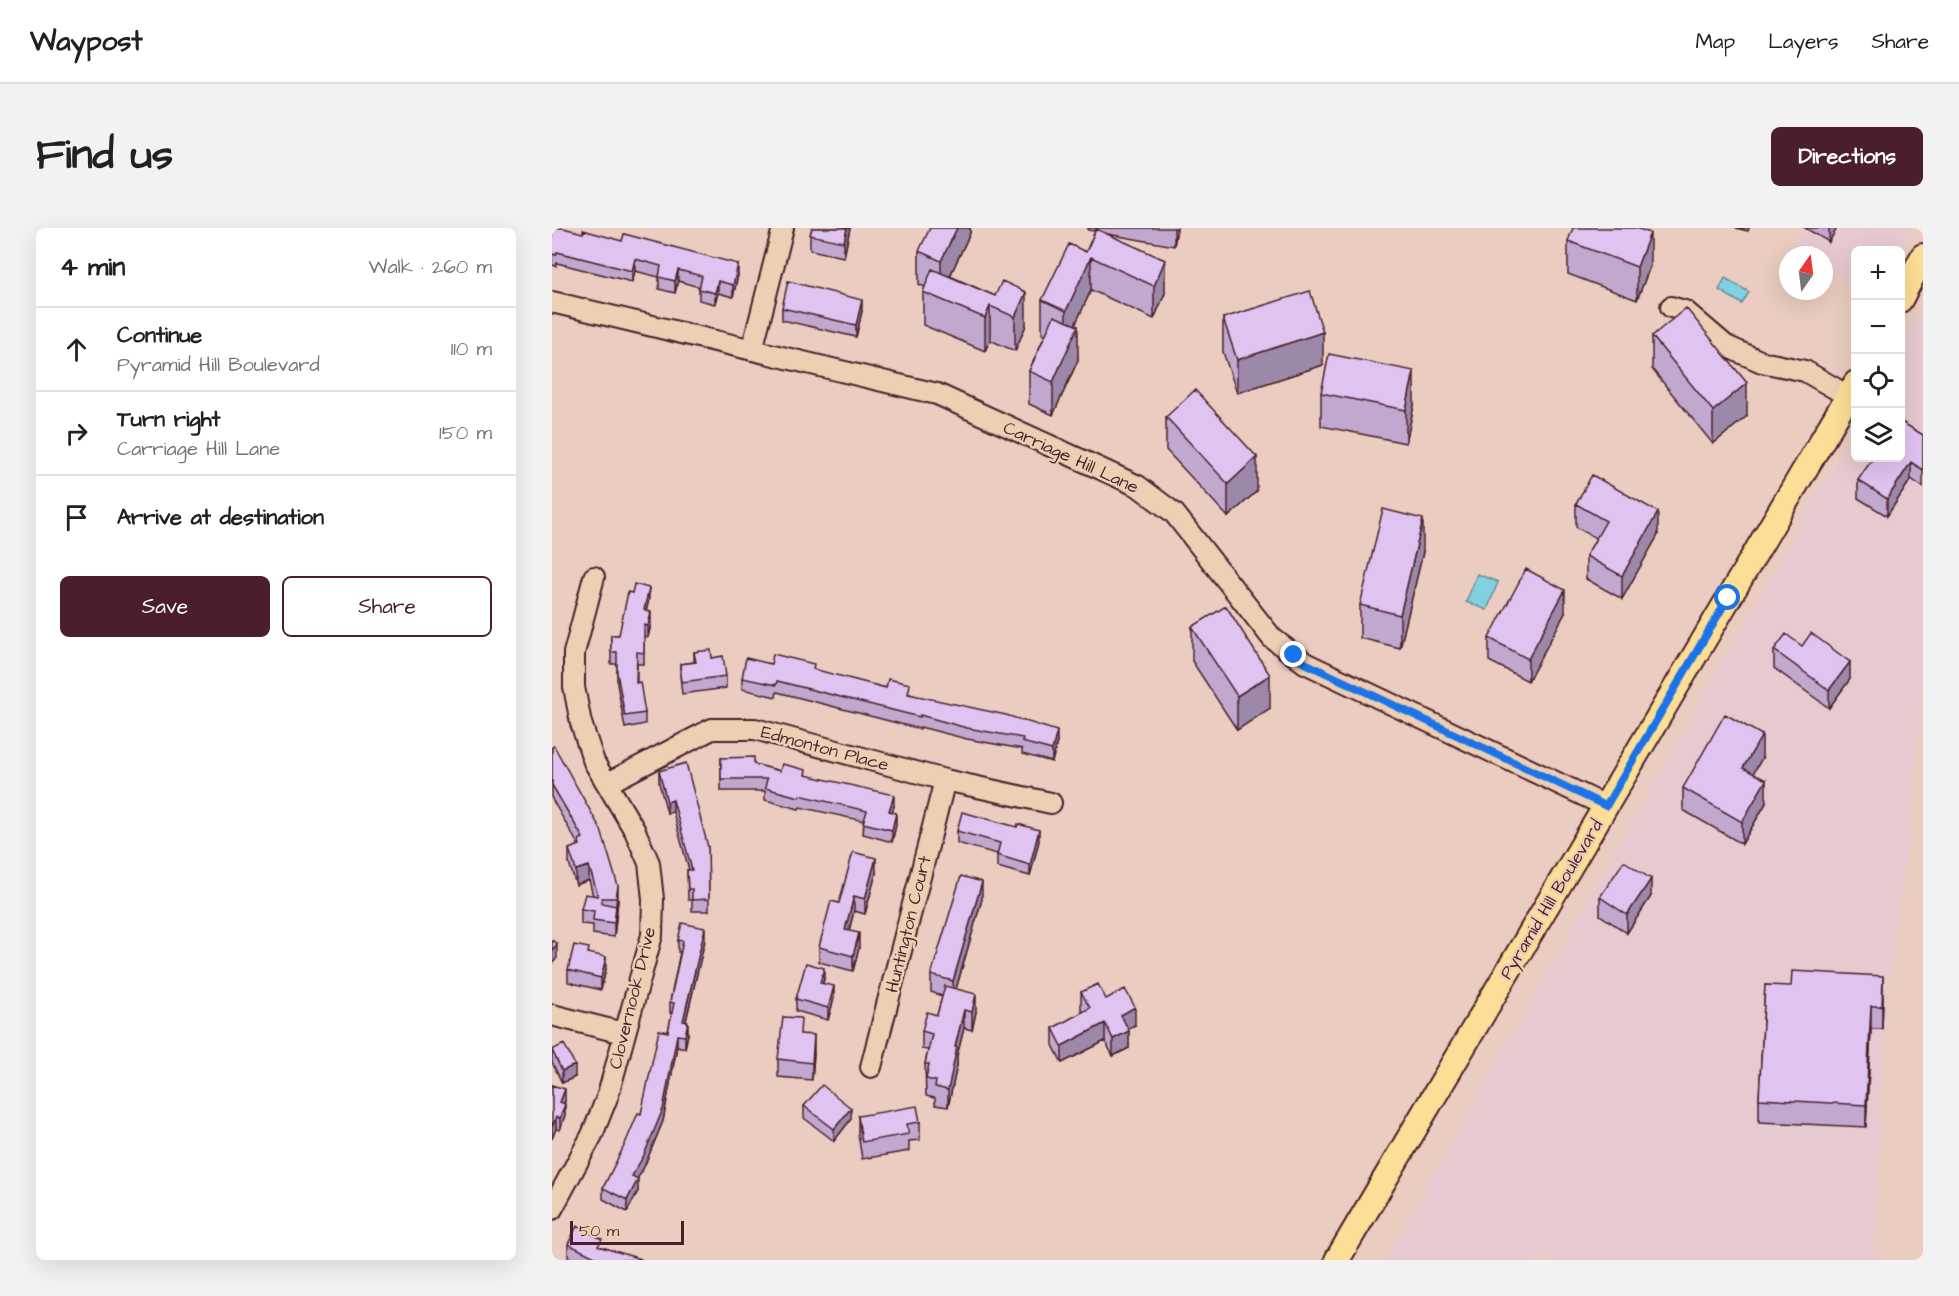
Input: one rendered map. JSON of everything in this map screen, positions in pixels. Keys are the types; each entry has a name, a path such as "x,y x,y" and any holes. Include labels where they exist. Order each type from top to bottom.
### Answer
{"main road":[{"path":"1905,290 1923,256"},
{"name":"Pyramid Hill Boulevard","path":"1338,1260 1851,392"}],"street":[{"path":"752,350 783,228"},
{"name":"Carriage Hill Lane","path":"552,302 937,394 1138,486 1174,513 1272,638 1305,663 1606,806"},
{"path":"1671,307 1684,310 1726,346 1762,362 1805,372 1851,390"},
{"name":"Clovernook Drive","path":"552,1209 592,1135 608,1095 623,1033 652,935 653,898 649,862 635,831 594,762 581,723 573,687 574,653 594,577"},
{"name":"Edmonton Place","path":"608,783 712,729 755,729 945,780 1051,803"},
{"name":"Huntington Court","path":"872,1067 945,780"},
{"path":"552,1015 623,1033"}],"shaded area":[{"path":"1806,228 1911,228 1901,246 1851,246 1851,284 1833,274 1833,246 1796,246"},
{"path":"1923,307 1923,683 1910,831 1887,995 1874,1260 1385,1260 1851,433 1851,462 1905,462 1905,340"}],"water":[{"path":"1725,278 1749,292 1742,304 1719,290"},
{"path":"1477,574 1498,582 1487,610 1466,602"}],"building":[{"path":"552,228 583,233 583,230 622,241 624,234 738,264 733,285 718,281 715,293 699,289 702,276 678,270 675,281 659,277 661,266 635,259 632,271 557,252 556,255 552,254"},
{"path":"812,228 847,228 844,242 810,235"},
{"path":"930,228 957,228 941,261 919,251"},
{"path":"1573,228 1636,228 1650,233 1637,267 1568,241"},
{"path":"1096,229 1165,260 1154,286 1091,257 1066,311 1042,300 1069,244 1086,252"},
{"path":"932,269 995,296 1002,281 1026,292 1015,317 990,306 985,318 923,292"},
{"path":"788,281 862,300 856,325 782,308"},
{"path":"1310,291 1323,332 1237,360 1223,318"},
{"path":"1686,308 1747,383 1713,411 1652,336"},
{"path":"1054,316 1078,326 1053,382 1029,371"},
{"path":"1329,354 1414,371 1406,410 1321,393"},
{"path":"1195,390 1257,457 1228,484 1166,417"},
{"path":"1905,424 1923,435 1923,470 1911,462 1887,499 1858,480 1870,462 1905,462"},
{"path":"1592,475 1658,512 1622,576 1586,556 1606,521 1576,504"},
{"path":"1383,509 1423,519 1400,615 1360,605"},
{"path":"1526,569 1565,590 1528,659 1489,638"},
{"path":"634,584 649,588 644,610 651,612 648,626 644,625 644,653 637,652 636,683 640,682 645,713 625,716 617,673 617,652 611,652 611,635 619,635 628,592 632,593"},
{"path":"1226,606 1270,675 1237,696 1192,627"},
{"path":"1811,633 1850,662 1829,690 1774,650 1786,634 1802,646"},
{"path":"711,650 712,658 723,656 726,676 682,682 680,664 696,662 694,652"},
{"path":"773,654 814,664 813,669 886,688 888,679 910,684 908,694 1006,715 1057,731 1052,750 1022,742 1023,738 967,728 777,681 776,685 742,678 746,658 771,664"},
{"path":"1725,714 1762,735 1743,768 1766,780 1742,822 1683,788"},
{"path":"554,746 601,830 618,886 616,898 602,898 602,903 616,906 614,923 593,920 594,911 581,909 585,894 598,896 589,866 576,870 569,849 580,845 579,840 583,838 552,785 552,747"},
{"path":"754,757 754,764 780,771 782,764 806,770 805,775 894,795 889,811 896,813 892,830 863,823 867,811 765,788 767,779 721,779 721,758"},
{"path":"686,763 708,847 709,899 692,900 692,889 688,889 687,870 692,870 673,800 667,802 659,771"},
{"path":"962,812 1017,827 1018,824 1039,830 1030,865 997,855 1000,843 957,831"},
{"path":"853,852 876,858 865,899 854,896 845,930 859,933 853,956 819,947 831,901 839,903"},
{"path":"1624,861 1651,879 1627,915 1600,897"},
{"path":"961,876 982,882 953,981 931,975"},
{"path":"682,923 705,928 683,1021 688,1022 685,1036 677,1035 663,1109 644,1155 632,1176 638,1179 627,1200 603,1188 638,1113 641,1114 659,1030 668,1032 674,1003 670,1002 683,941 678,940"},
{"path":"552,940 557,944 552,951"},
{"path":"574,945 589,948 588,953 606,957 601,978 568,970"},
{"path":"806,963 824,968 820,983 834,986 828,1008 796,999"},
{"path":"1792,971 1883,976 1882,1006 1871,1006 1866,1105 1759,1099 1765,985 1791,986"},
{"path":"1098,984 1106,999 1125,989 1135,1007 1121,1015 1129,1031 1113,1039 1105,1023 1062,1046 1053,1028 1090,1008 1081,992"},
{"path":"945,986 976,994 972,1012 964,1010 948,1090 935,1087 936,1081 926,1079 929,1064 925,1064 932,1034 922,1031 927,1012 937,1015"},
{"path":"783,1017 801,1018 800,1034 814,1035 812,1063 778,1059"},
{"path":"564,1044 575,1065 562,1071 552,1050"},
{"path":"552,1085 565,1089 560,1102 565,1104 560,1118 556,1117 552,1127"},
{"path":"822,1085 851,1108 834,1129 804,1106"},
{"path":"917,1106 920,1122 907,1124 909,1134 862,1142 858,1116"},
{"path":"577,1226 602,1239 598,1246 641,1260 601,1260 568,1244"}],"route":[{"path":"1294,655 1305,663 1606,806 1728,598"}]}
